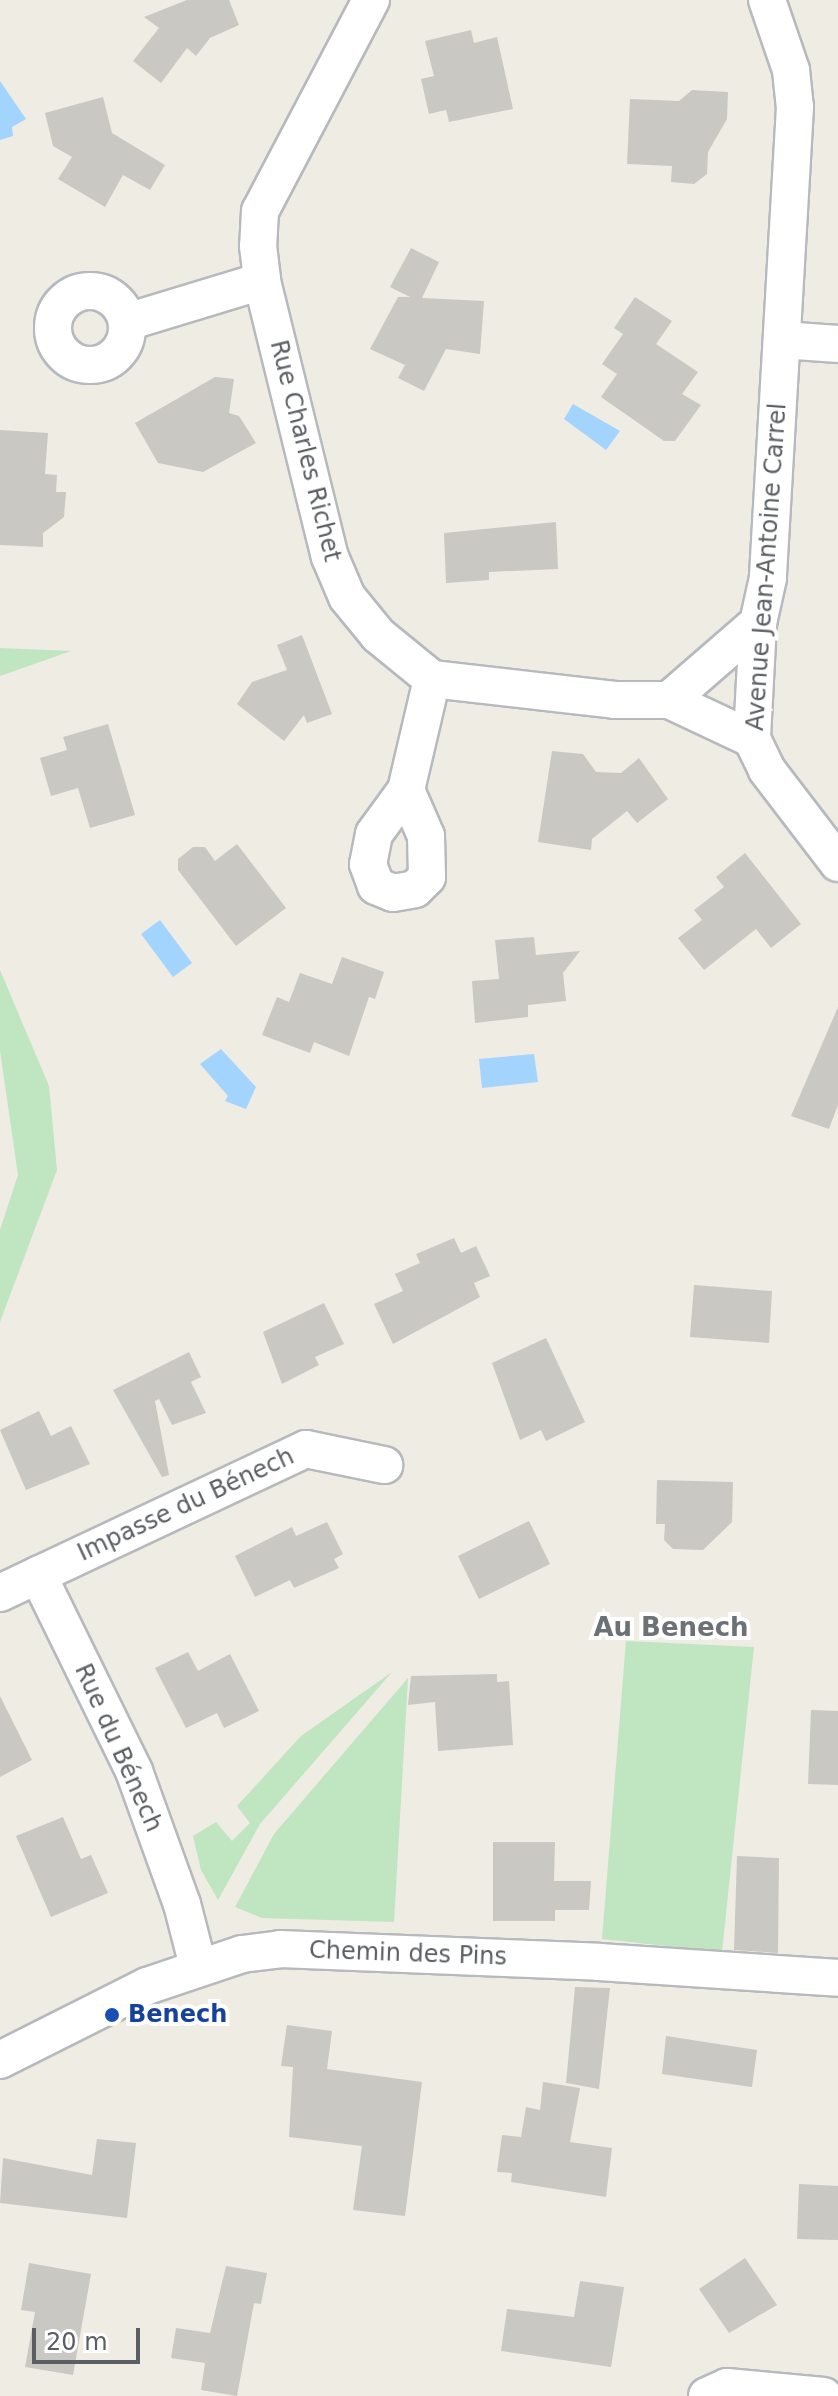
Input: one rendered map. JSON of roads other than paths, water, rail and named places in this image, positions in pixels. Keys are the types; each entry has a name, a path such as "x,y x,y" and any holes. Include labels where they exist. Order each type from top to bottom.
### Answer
{"street":[{"name":"Rue Charles Richet","path":"371,0 260,211 262,281 330,557 347,597 378,635 432,679"},
{"name":"Avenue Jean-Antoine Carrel","path":"767,0 791,70 795,107 768,578 758,623 759,691 752,739 767,770 838,863"},
{"path":"127,322 262,281"},
{"path":"782,340 838,344"},
{"path":"669,700 758,623"},
{"path":"406,790 432,679 615,700 669,700 752,739"},
{"name":"Impasse du Bénech","path":"38,1575 306,1449 384,1465"},
{"path":"0,1593 38,1575"},
{"name":"Rue du Bénech","path":"38,1575 134,1771 182,1904 198,1966"},
{"name":"Chemin des Pins","path":"0,2060 147,1986 198,1966 280,1949 599,1962 838,1978"},
{"path":"707,2396 727,2387 826,2396 838,2393"}],"water":[{"path":"0,81 26,119 12,127 13,136 0,140"},
{"path":"573,404 620,431 606,450 564,419"},
{"path":"160,920 192,963 173,977 141,934"},
{"path":"221,1049 256,1087 246,1109 225,1101 228,1096 200,1064"},
{"path":"534,1054 538,1082 482,1088 479,1059"}],"place":[{"name":"Benech","path":"112,2015"}],"district":[{"name":"Au Benech","path":"671,1628"}]}
